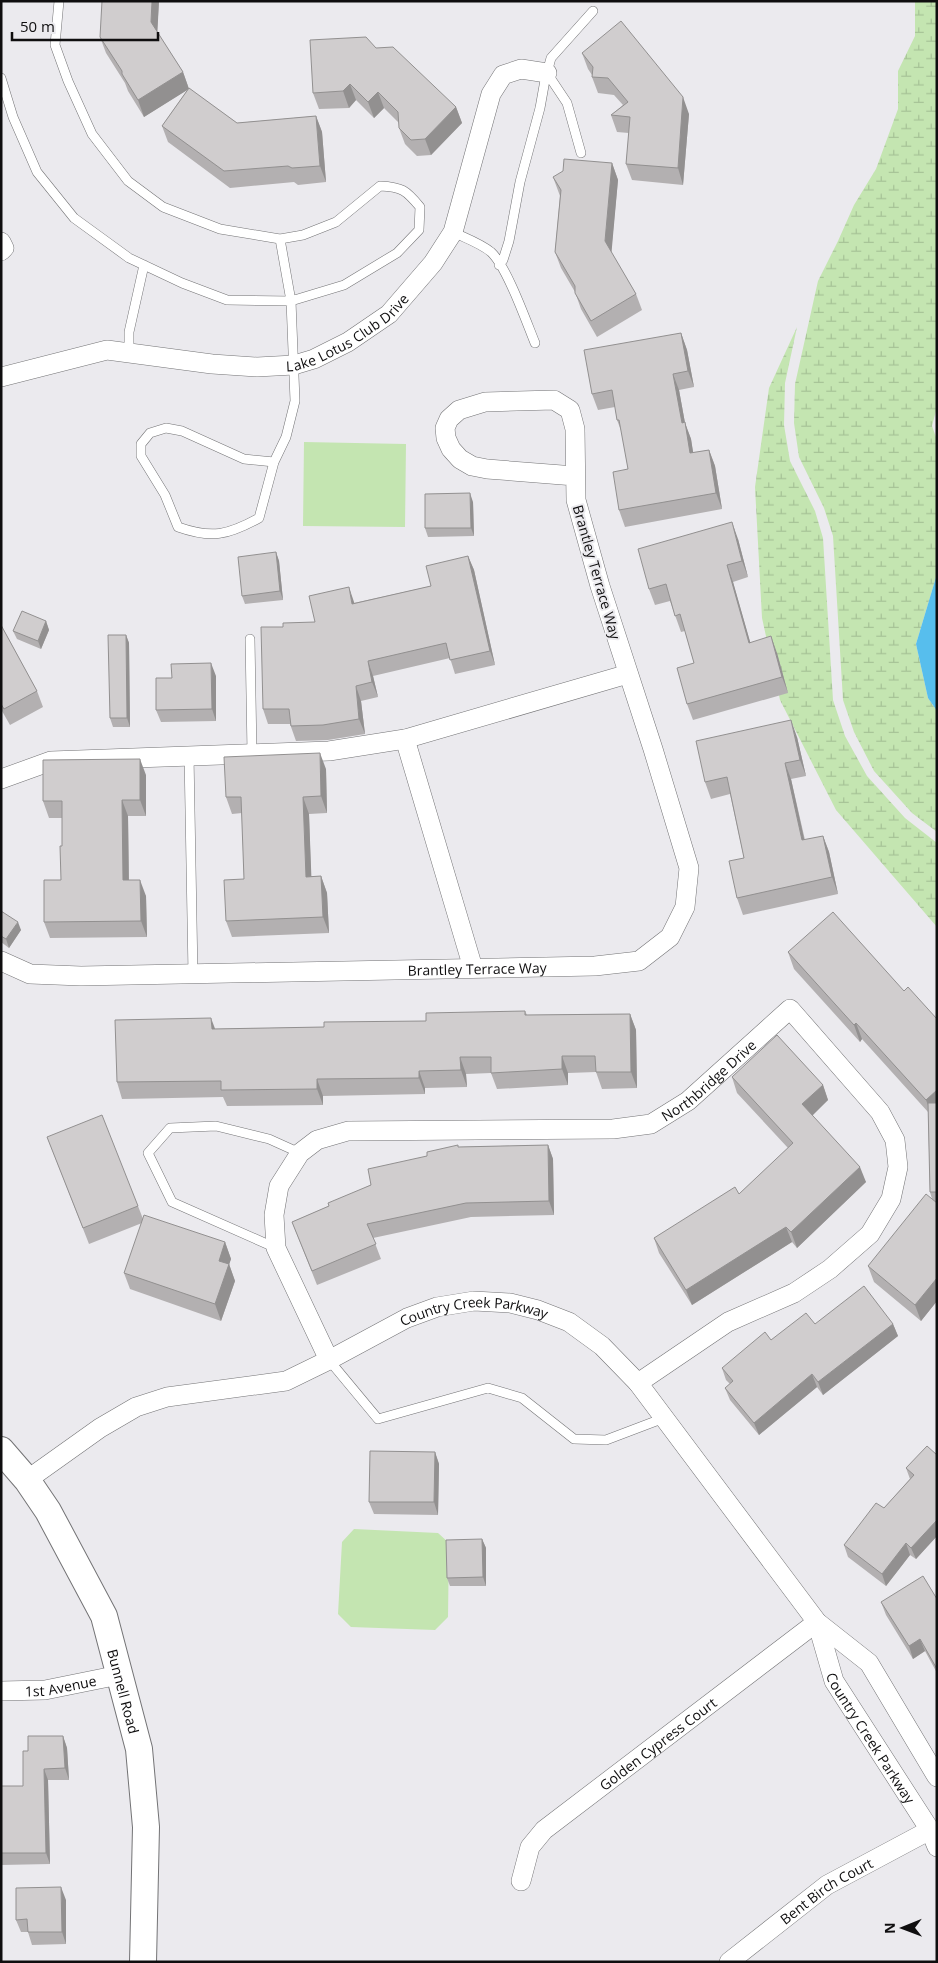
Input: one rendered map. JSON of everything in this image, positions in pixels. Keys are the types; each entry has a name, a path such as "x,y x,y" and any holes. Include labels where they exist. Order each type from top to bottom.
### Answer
{"main road":[{"name":"Bunnell Road","path":"1,1450 27,1480 48,1511 104,1616 139,1749 146,1827 143,1962"}],"street":[{"name":"Lake Lotus Club Drive","path":"1,377 107,350 212,364 257,367 294,365 314,359 348,342 389,314 433,263 453,232 491,94 504,76 521,70 547,73"},
{"path":"1,242 4,248 1,251"},
{"name":"Brantley Terrace Way","path":"1,961 30,974 81,976 595,966 639,961 670,937 685,907 689,868 600,586 576,500 576,476 575,429 570,410 554,400 485,402 459,410 449,419 445,428 446,438 451,449 460,459 472,466 487,469 576,476"},
{"path":"1,778 51,761 329,751 404,739 628,674"},
{"path":"404,739 473,968"},
{"name":"Northbridge Drive","path":"329,1360 276,1248 274,1215 279,1186 300,1153 317,1140 348,1130 613,1129 651,1124 688,1101 790,1009 880,1112 895,1140 898,1167 891,1199 870,1234 830,1269 794,1293 728,1322 638,1384"},
{"name":"Country Creek Parkway","path":"27,1480 100,1428 136,1407 167,1396 286,1381 406,1318 437,1307 474,1301 510,1303 538,1310 569,1322 602,1346 638,1384 817,1622 869,1663 937,1777"},
{"name":"Country Creek Parkway","path":"817,1622 834,1681 933,1839"},
{"name":"Golden Cypress Court","path":"521,1881 530,1847 544,1830 817,1622"},
{"name":"1st Avenue","path":"1,1691 45,1690 119,1675"},
{"name":"Bent Birch Court","path":"729,1962 827,1885 933,1839"}],"lane":[{"path":"1,78 13,117 37,172 74,218 129,258 182,283 228,300 291,301 344,285 397,253 419,230 420,207 410,195 398,187 380,186 336,222 303,235 280,239 220,229 163,207 128,181 92,134 68,81 55,44 58,1"},
{"path":"499,265 504,260 509,241 520,182 551,58 592,11"},
{"path":"547,73 567,103 581,153"},
{"path":"453,232 492,253 508,278 535,343"},
{"path":"274,462 244,459 182,431 166,428 150,433 141,444 141,456 165,495 178,527 196,533 213,534 237,530 259,518 274,462 286,437 295,401 291,301 280,239"},
{"path":"129,353 130,332 144,265"},
{"path":"250,639 252,753"},
{"path":"189,755 193,974"},
{"path":"276,1248 172,1202 148,1153 170,1128 216,1126 269,1139 300,1153"},
{"path":"329,1360 378,1418 488,1388 522,1398 574,1439 606,1440 664,1418"}],"green space":[{"path":"915,1 937,1 937,407 932,426 937,440 937,574 916,644 928,698 937,711 937,832 912,813 874,771 854,732 843,700 833,536 824,508 799,457 794,423 795,384 818,281 854,205 876,169 898,109 898,71 915,36"},
{"path":"797,327 785,383 784,425 790,461 815,511 823,538 833,700 845,736 867,776 905,818 937,843 937,927 836,810 780,700 762,618 755,487 769,388"},
{"path":"304,442 406,444 405,527 303,526"},
{"path":"354,1529 438,1533 449,1543 448,1617 435,1630 351,1627 338,1614 342,1542"}],"water":[{"path":"937,574 937,711 928,698 916,644"}],"building":[{"path":"102,1 152,1 151,22 183,72 138,100 100,37"},
{"path":"621,21 683,97 678,168 626,164 630,117 611,115 628,102 608,78 592,77 593,67 582,53"},
{"path":"366,37 376,48 393,47 456,107 425,139 411,140 399,128 398,112 378,92 368,102 350,84 343,91 313,93 310,40"},
{"path":"189,88 237,123 316,116 320,166 292,168 288,166 224,171 162,126"},
{"path":"564,159 612,163 605,241 636,294 591,321 575,293 575,286 555,252 561,190 553,177 563,171"},
{"path":"681,333 688,371 673,374 682,423 685,422 690,453 709,450 716,493 619,510 613,472 628,469 619,420 617,420 612,390 592,394 584,350"},
{"path":"470,493 471,528 425,528 425,494"},
{"path":"732,522 742,561 727,565 749,643 771,636 782,677 687,704 677,668 694,663 680,614 675,616 666,584 649,589 638,549"},
{"path":"276,552 280,591 242,596 238,557"},
{"path":"468,556 490,651 450,660 446,643 368,661 372,682 356,686 359,719 323,725 291,726 289,709 263,709 261,627 283,627 283,623 315,622 309,596 349,587 352,604 431,586 426,566"},
{"path":"22,611 46,621 38,641 13,631"},
{"path":"1,625 37,691 4,709 1,704"},
{"path":"108,635 126,635 127,718 110,718"},
{"path":"211,663 212,709 156,710 156,678 172,678 171,664"},
{"path":"791,720 800,760 785,763 802,840 823,836 832,877 737,898 729,861 744,858 727,777 705,782 696,741"},
{"path":"320,753 321,796 303,797 306,877 321,876 323,917 226,921 224,880 244,879 241,797 226,797 224,757"},
{"path":"140,759 140,800 122,800 123,880 140,880 141,921 44,922 44,880 61,880 62,801 43,801 43,760"},
{"path":"1,911 18,922 6,939 1,936"},
{"path":"833,912 904,991 908,987 937,1019 937,1090 926,1100 856,1023 854,1025 788,952"},
{"path":"525,1011 525,1015 630,1014 631,1072 596,1072 595,1056 562,1056 562,1069 491,1073 491,1057 460,1057 461,1070 419,1071 419,1078 317,1079 317,1089 221,1090 221,1081 117,1082 115,1020 211,1018 212,1029 324,1027 324,1022 426,1021 426,1013"},
{"path":"777,1035 823,1085 802,1104 860,1167 791,1232 786,1227 686,1290 654,1238 735,1187 739,1194 793,1143 732,1077"},
{"path":"928,1103 937,1103 937,1192 930,1192"},
{"path":"102,1115 138,1206 83,1228 47,1137"},
{"path":"458,1145 458,1147 548,1145 549,1201 466,1203 367,1224 376,1244 312,1271 292,1222 329,1206 328,1203 371,1185 368,1169 427,1156 427,1152"},
{"path":"926,1194 937,1203 937,1278 915,1305 868,1266"},
{"path":"144,1215 225,1242 219,1261 229,1264 215,1304 124,1273"},
{"path":"864,1286 893,1324 818,1382 812,1374 754,1423 725,1388 733,1381 722,1368 765,1332 771,1340 806,1313 815,1324"},
{"path":"927,1446 937,1455 937,1520 911,1548 906,1543 882,1574 844,1545 876,1503 884,1508 914,1475 906,1468"},
{"path":"370,1451 435,1452 434,1502 369,1502"},
{"path":"482,1539 483,1577 447,1578 446,1540"},
{"path":"923,1576 937,1599 937,1669 920,1639 909,1646 881,1602"},
{"path":"28,1736 63,1736 65,1768 44,1769 46,1853 1,1853 1,1786 23,1786 23,1751 28,1751"},
{"path":"61,1887 62,1932 28,1932 27,1919 16,1920 16,1888"}]}
